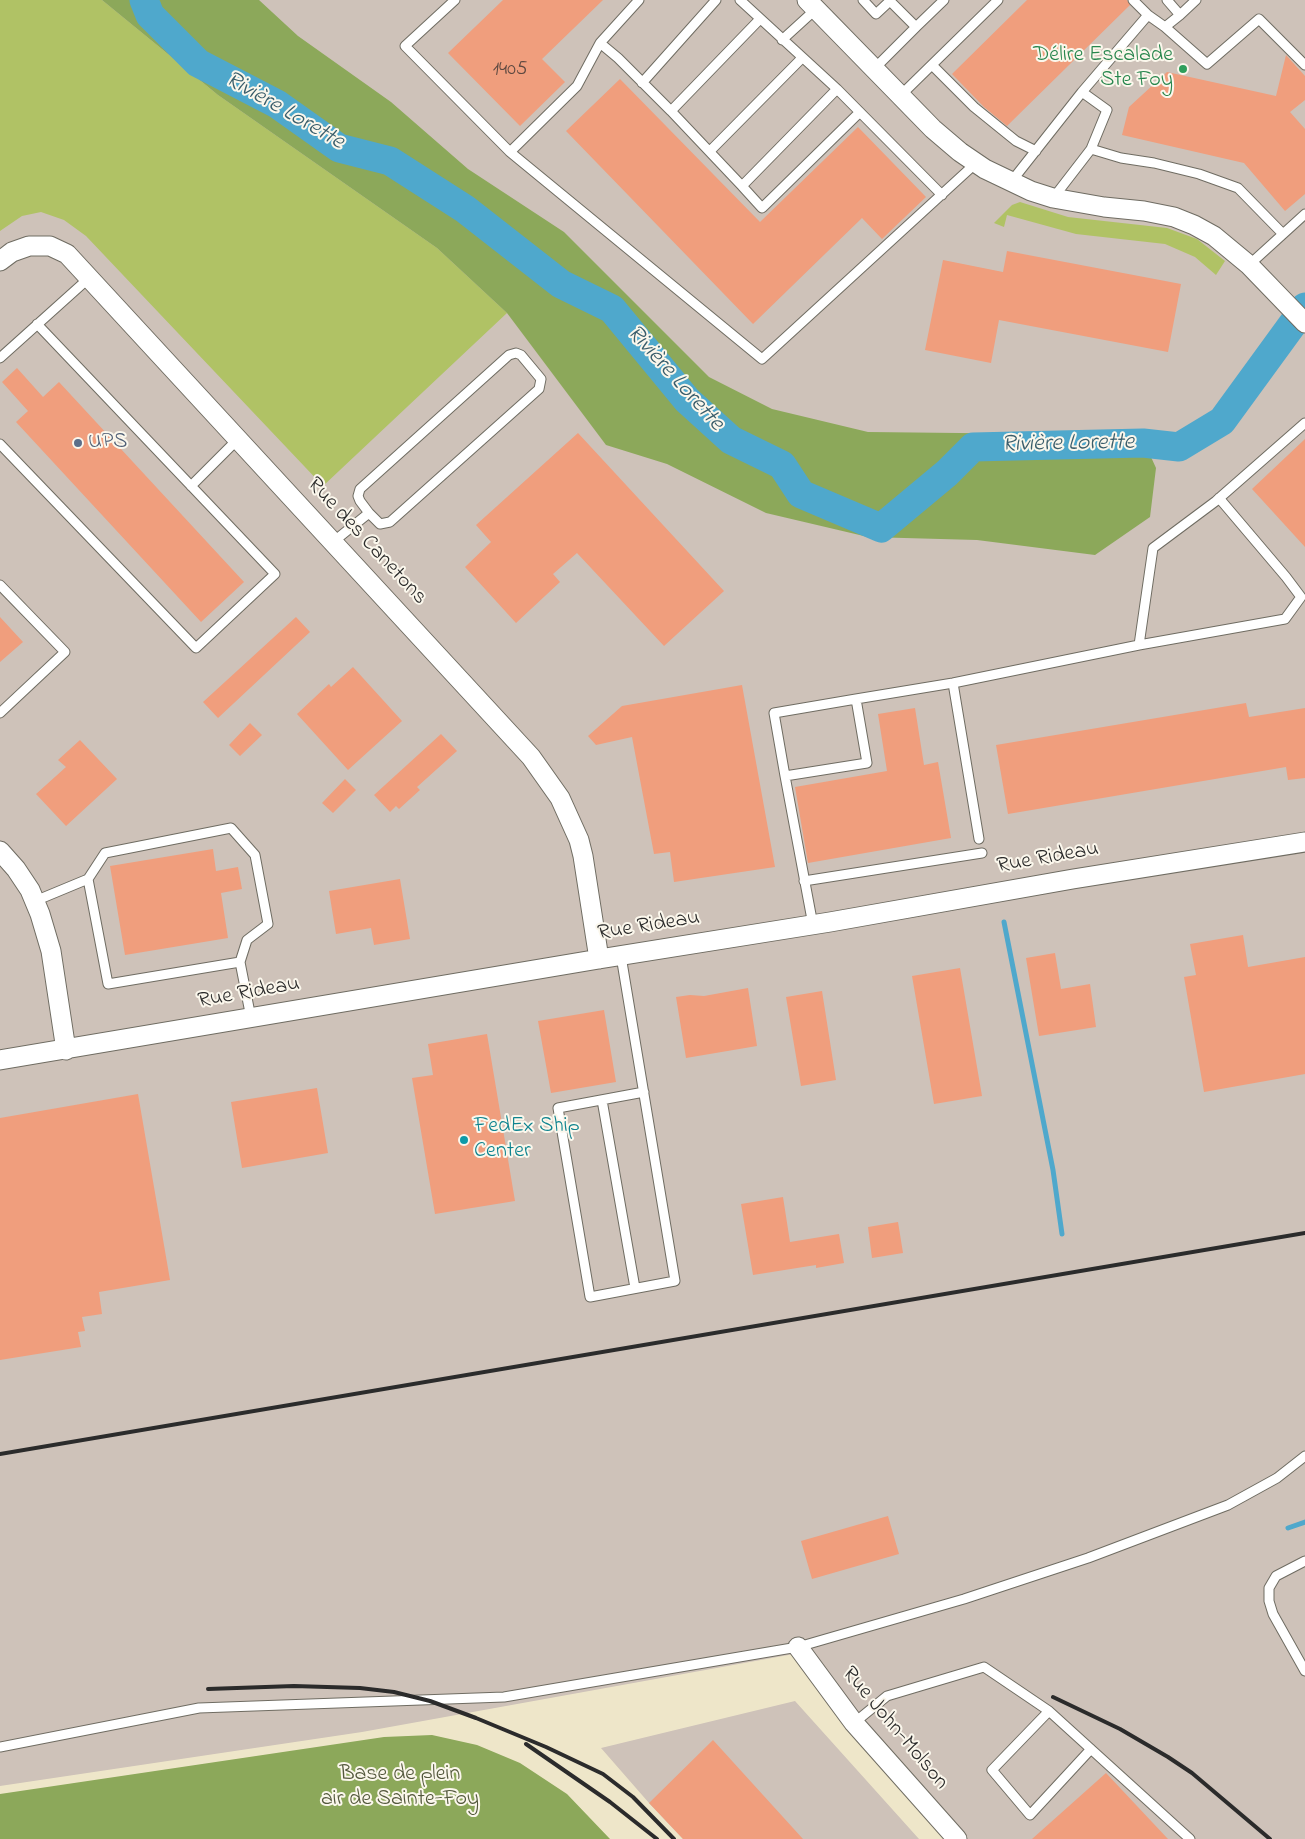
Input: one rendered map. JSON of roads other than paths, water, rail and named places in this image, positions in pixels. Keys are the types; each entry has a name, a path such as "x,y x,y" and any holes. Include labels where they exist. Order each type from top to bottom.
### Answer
{"street":[{"path":"812,4 933,129 976,163 1011,183 1053,198 1104,207 1144,211 1174,217 1194,225 1214,236 1249,265 1305,323"},
{"name":"Rue des Canetons","path":"0,261 12,252 29,246 50,246 67,254 531,757 560,798 579,840 600,959"},
{"name":"Rue Rideau","path":"0,1060 813,925 1073,879 1305,842"},
{"path":"0,851 16,869 35,901 51,951 66,1050"},
{"name":"Rue John-Molson","path":"798,1647 854,1723 957,1839"}],"lane":[{"path":"455,0 405,46 510,152 762,359 976,163"},
{"path":"510,152 577,86 600,43 639,0"},
{"path":"642,83 716,0"},
{"path":"740,0 837,89 942,195"},
{"path":"863,0 876,14 891,0 916,27"},
{"path":"874,68 944,0"},
{"path":"900,96 998,0"},
{"path":"1133,0 1148,15 1165,27 1207,64 1259,19 1305,65"},
{"path":"1167,0 1180,15"},
{"path":"1165,27 1196,0"},
{"path":"782,40 812,4"},
{"path":"1011,183 1082,92 1148,15"},
{"path":"671,111 760,19"},
{"path":"600,43 671,111 762,208 860,112"},
{"path":"710,151 802,58"},
{"path":"932,65 974,107 1016,141 1036,151"},
{"path":"742,186 837,89"},
{"path":"1053,198 1091,149 1107,110 1082,92"},
{"path":"1091,149 1121,158 1154,163 1199,174 1238,188 1283,234"},
{"path":"1249,265 1305,214"},
{"path":"0,358 89,278"},
{"path":"0,444 196,648 275,574 37,324"},
{"path":"516,353 522,355 541,378 542,383 539,388 390,522 380,524 369,513 358,496 360,489 509,355 516,353"},
{"path":"1139,645 1153,548 1219,498 1305,423"},
{"path":"191,486 238,439"},
{"path":"813,925 774,713 953,683 1139,645 1284,619 1301,597 1286,576 1219,498"},
{"path":"334,542 369,513"},
{"path":"0,585 65,652 0,713"},
{"path":"953,683 979,839"},
{"path":"785,776 866,763 856,699"},
{"path":"35,901 88,879 105,853 231,828 255,855 268,924 247,940 240,962 251,1018"},
{"path":"804,881 982,853"},
{"path":"88,879 108,984 240,962"},
{"path":"621,956 676,1281 590,1297 558,1108 644,1092"},
{"path":"602,1100 635,1288"},
{"path":"0,1747 199,1708 504,1697 798,1647 964,1599 1088,1558 1219,1509 1277,1478 1305,1456"},
{"path":"1305,1561 1276,1576 1269,1588 1269,1601 1273,1614 1305,1671"},
{"path":"854,1723 887,1696 984,1667 1049,1711 1190,1839"},
{"path":"1049,1711 992,1770 1030,1816 1091,1750"}],"waterway":[{"name":"Rivière Lorette","path":"144,0 150,15 198,63 277,104 339,148 390,161 465,209 561,284 612,309 687,400 731,440 782,465 801,494 881,528 947,473 973,447 1143,443 1179,447 1222,421 1305,307"},
{"path":"1004,922 1053,1170 1062,1234"},
{"path":"1288,1528 1305,1522"}],"railway":[{"path":"0,1454 1305,1233"},
{"path":"208,1689 294,1686 360,1688 394,1692 430,1701 546,1747 603,1774 633,1797 674,1839"},
{"path":"1053,1697 1120,1729 1168,1757 1192,1773 1270,1839"},
{"path":"526,1744 610,1802 657,1839"}],"place":[{"name":"Délire Escalade Ste Foy","path":"1183,69"},
{"name":"UPS","path":"78,443"},
{"name":"FedEx Ship Center","path":"464,1140"}],"park label":[{"name":"Base de plein air de Sainte-Foy","path":"400,1788"}]}
